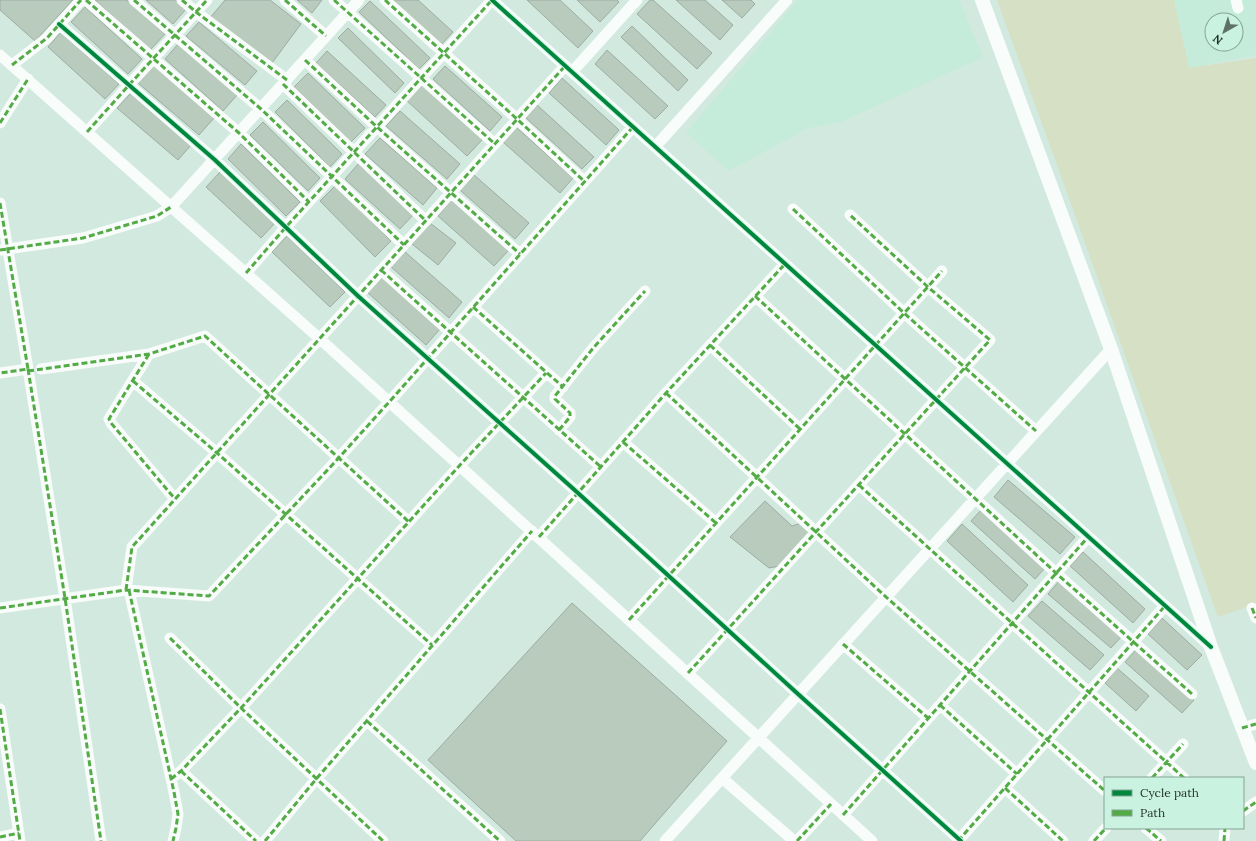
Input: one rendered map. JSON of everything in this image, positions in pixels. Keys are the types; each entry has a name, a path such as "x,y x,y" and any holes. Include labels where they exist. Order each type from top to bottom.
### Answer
{"main road":[{"path":"982,0 1111,349 1211,647 1256,763"}],"street":[{"path":"12,65 47,38 81,0"},
{"path":"86,0 239,133 309,202"},
{"path":"134,0 260,109 404,245"},
{"path":"182,0 285,82 354,152 426,220"},
{"path":"87,132 128,85 207,0"},
{"path":"285,0 326,36"},
{"path":"334,0 495,144"},
{"path":"4,249 83,238 157,216 170,207 215,160 359,0"},
{"path":"385,0 584,181"},
{"path":"173,841 178,814 127,590 132,546 517,119 637,0"},
{"path":"655,147 787,0"},
{"path":"246,273 444,53 496,1 632,127 1211,647"},
{"path":"59,24 215,160 358,296 578,493 960,841 1004,788 1165,606"},
{"path":"0,55 390,401 872,841"},
{"path":"304,60 376,128 520,254"},
{"path":"0,124 28,79"},
{"path":"0,608 127,590 209,596 339,458 632,127"},
{"path":"0,203 4,249 28,369 65,598 101,841"},
{"path":"793,209 964,368 1036,431"},
{"path":"688,673 990,340 928,287 850,215"},
{"path":"265,841 317,778 432,645 535,534 578,493 666,393 785,264"},
{"path":"381,270 601,467"},
{"path":"629,620 942,271"},
{"path":"559,430 570,417 570,413 555,399 555,396 594,347 645,291"},
{"path":"755,296 1056,573 1192,694"},
{"path":"473,307 563,387"},
{"path":"41,369 149,354 205,336 409,522"},
{"path":"710,345 800,429"},
{"path":"665,841 1111,349"},
{"path":"149,354 110,419 111,423 175,500"},
{"path":"0,374 28,369"},
{"path":"171,780 181,772 241,708 499,422 546,373"},
{"path":"133,381 217,453 432,645"},
{"path":"666,393 886,597 1104,790"},
{"path":"623,442 716,523"},
{"path":"859,485 1183,777"},
{"path":"843,815 1088,537"},
{"path":"170,638 241,708 383,841"},
{"path":"843,644 928,718"},
{"path":"940,705 1017,774"},
{"path":"0,708 19,837 0,837"},
{"path":"367,721 500,841"},
{"path":"1242,728 1256,724"},
{"path":"1153,777 1183,744"},
{"path":"181,772 256,841"},
{"path":"722,778 795,841 831,804"},
{"path":"1004,788 1063,841"},
{"path":"1244,810 1256,802"},
{"path":"1094,841 1105,829"},
{"path":"1147,829 1161,841"},
{"path":"1224,841 1225,829"}],"shaded area":[{"path":"798,0 959,0 983,57 841,122 808,128 729,171 686,133"},
{"path":"997,0 1174,0 1189,68 1256,58 1256,604 1218,617"},
{"path":"1174,0 1256,0 1256,55 1189,68"}],"building":[{"path":"0,0 73,0 35,41 0,10"},
{"path":"95,0 127,0 165,34 150,50"},
{"path":"146,0 178,0 187,8 173,24"},
{"path":"225,0 270,0 301,24 272,63 209,19"},
{"path":"297,0 322,0 312,13"},
{"path":"390,0 418,0 453,32 440,46"},
{"path":"527,0 560,0 593,31 578,48"},
{"path":"577,0 617,0 619,2 600,22"},
{"path":"650,0 653,0 712,53 697,69 637,14"},
{"path":"676,0 705,0 733,25 720,40"},
{"path":"722,0 751,0 755,4 742,18"},
{"path":"370,1 430,58 419,69 359,12"},
{"path":"85,7 142,59 128,74 71,22"},
{"path":"199,22 257,71 245,85 186,36"},
{"path":"632,26 688,80 678,91 621,37"},
{"path":"348,28 404,83 395,93 338,38"},
{"path":"61,32 119,84 105,99 48,47"},
{"path":"179,43 238,94 223,111 165,59"},
{"path":"607,50 668,106 655,119 595,64"},
{"path":"327,51 386,105 375,117 316,63"},
{"path":"153,65 215,117 199,135 138,83"},
{"path":"445,66 502,117 490,131 433,79"},
{"path":"308,73 365,128 351,142 294,87"},
{"path":"562,78 619,130 606,145 549,93"},
{"path":"422,83 483,139 467,156 406,100"},
{"path":"131,93 192,144 178,160 117,108"},
{"path":"287,100 342,154 330,167 275,112"},
{"path":"536,104 594,157 582,169 525,117"},
{"path":"400,111 460,164 447,179 386,126"},
{"path":"263,122 320,178 308,191 250,135"},
{"path":"516,127 573,178 560,193 503,142"},
{"path":"380,138 437,188 423,205 365,154"},
{"path":"241,144 300,202 286,216 228,159"},
{"path":"359,163 414,214 400,229 345,179"},
{"path":"221,171 275,223 261,238 206,187"},
{"path":"474,175 529,223 515,239 460,190"},
{"path":"336,185 391,241 375,257 320,201"},
{"path":"452,199 509,250 494,266 438,216"},
{"path":"430,223 456,243 438,265 412,244"},
{"path":"287,236 345,292 330,307 272,252"},
{"path":"404,251 462,302 449,318 390,266"},
{"path":"381,276 440,329 426,345 367,292"},
{"path":"1008,480 1075,537 1060,554 994,497"},
{"path":"765,501 792,526 801,523 811,531 780,566 769,568 730,537"},
{"path":"981,510 1045,568 1035,579 971,521"},
{"path":"962,524 1028,585 1013,602 947,541"},
{"path":"1083,552 1145,609 1133,623 1070,566"},
{"path":"1060,580 1123,635 1111,648 1048,594"},
{"path":"1042,601 1104,655 1090,670 1028,616"},
{"path":"572,603 727,741 640,841 516,841 428,760"},
{"path":"1162,618 1202,655 1187,670 1148,634"},
{"path":"1137,649 1194,700 1182,713 1125,662"},
{"path":"1117,668 1149,696 1136,711 1105,683"}],"marked path":[{"path":"12,65 47,38 81,0"},
{"path":"86,0 239,133 309,202"},
{"path":"134,0 261,109 404,245"},
{"path":"182,0 287,80"},
{"path":"87,132 207,0"},
{"path":"285,0 326,36"},
{"path":"334,0 495,144"},
{"path":"385,0 584,181"},
{"path":"246,273 492,0"},
{"path":"305,60 377,127 520,254"},
{"path":"126,590 132,547 565,66"},
{"path":"0,123 28,79"},
{"path":"283,84 426,221"},
{"path":"0,608 126,590 209,596 335,462 633,127"},
{"path":"0,203 28,369 0,373"},
{"path":"0,250 83,238 157,216 171,207"},
{"path":"793,209 904,313 1036,431"},
{"path":"688,673 990,340 928,287 850,215"},
{"path":"539,537 666,393 785,264"},
{"path":"381,270 601,467"},
{"path":"629,620 942,271"},
{"path":"559,430 570,417 570,413 555,399 555,396 594,347 645,291"},
{"path":"755,296 1056,573 1192,694"},
{"path":"473,307 563,387"},
{"path":"28,371 149,354 205,336 409,522"},
{"path":"710,345 800,429"},
{"path":"149,354 109,419 175,499"},
{"path":"28,369 65,598 101,841"},
{"path":"171,779 181,771 241,708 460,465 546,373"},
{"path":"133,381 217,453 432,645"},
{"path":"666,393 886,597 1104,790"},
{"path":"623,442 716,523"},
{"path":"859,485 1183,777"},
{"path":"265,841 317,778 532,531"},
{"path":"843,815 1088,537"},
{"path":"129,590 178,814 173,841"},
{"path":"958,841 1165,606"},
{"path":"1252,608 1256,618"},
{"path":"170,638 241,708 383,841"},
{"path":"843,644 928,718"},
{"path":"940,705 1017,774"},
{"path":"0,709 20,841"},
{"path":"367,721 500,841"},
{"path":"1242,728 1256,724"},
{"path":"1153,777 1183,744"},
{"path":"181,771 256,841"},
{"path":"1005,788 1063,841"},
{"path":"1244,810 1256,802"},
{"path":"797,841 831,804"},
{"path":"1094,841 1105,829"},
{"path":"1147,829 1161,841"},
{"path":"1224,841 1225,829"},
{"path":"0,837 19,833"}],"cycle path":[{"path":"492,0 1211,647"},
{"path":"59,24 215,160 358,296 578,493 961,841"}]}
